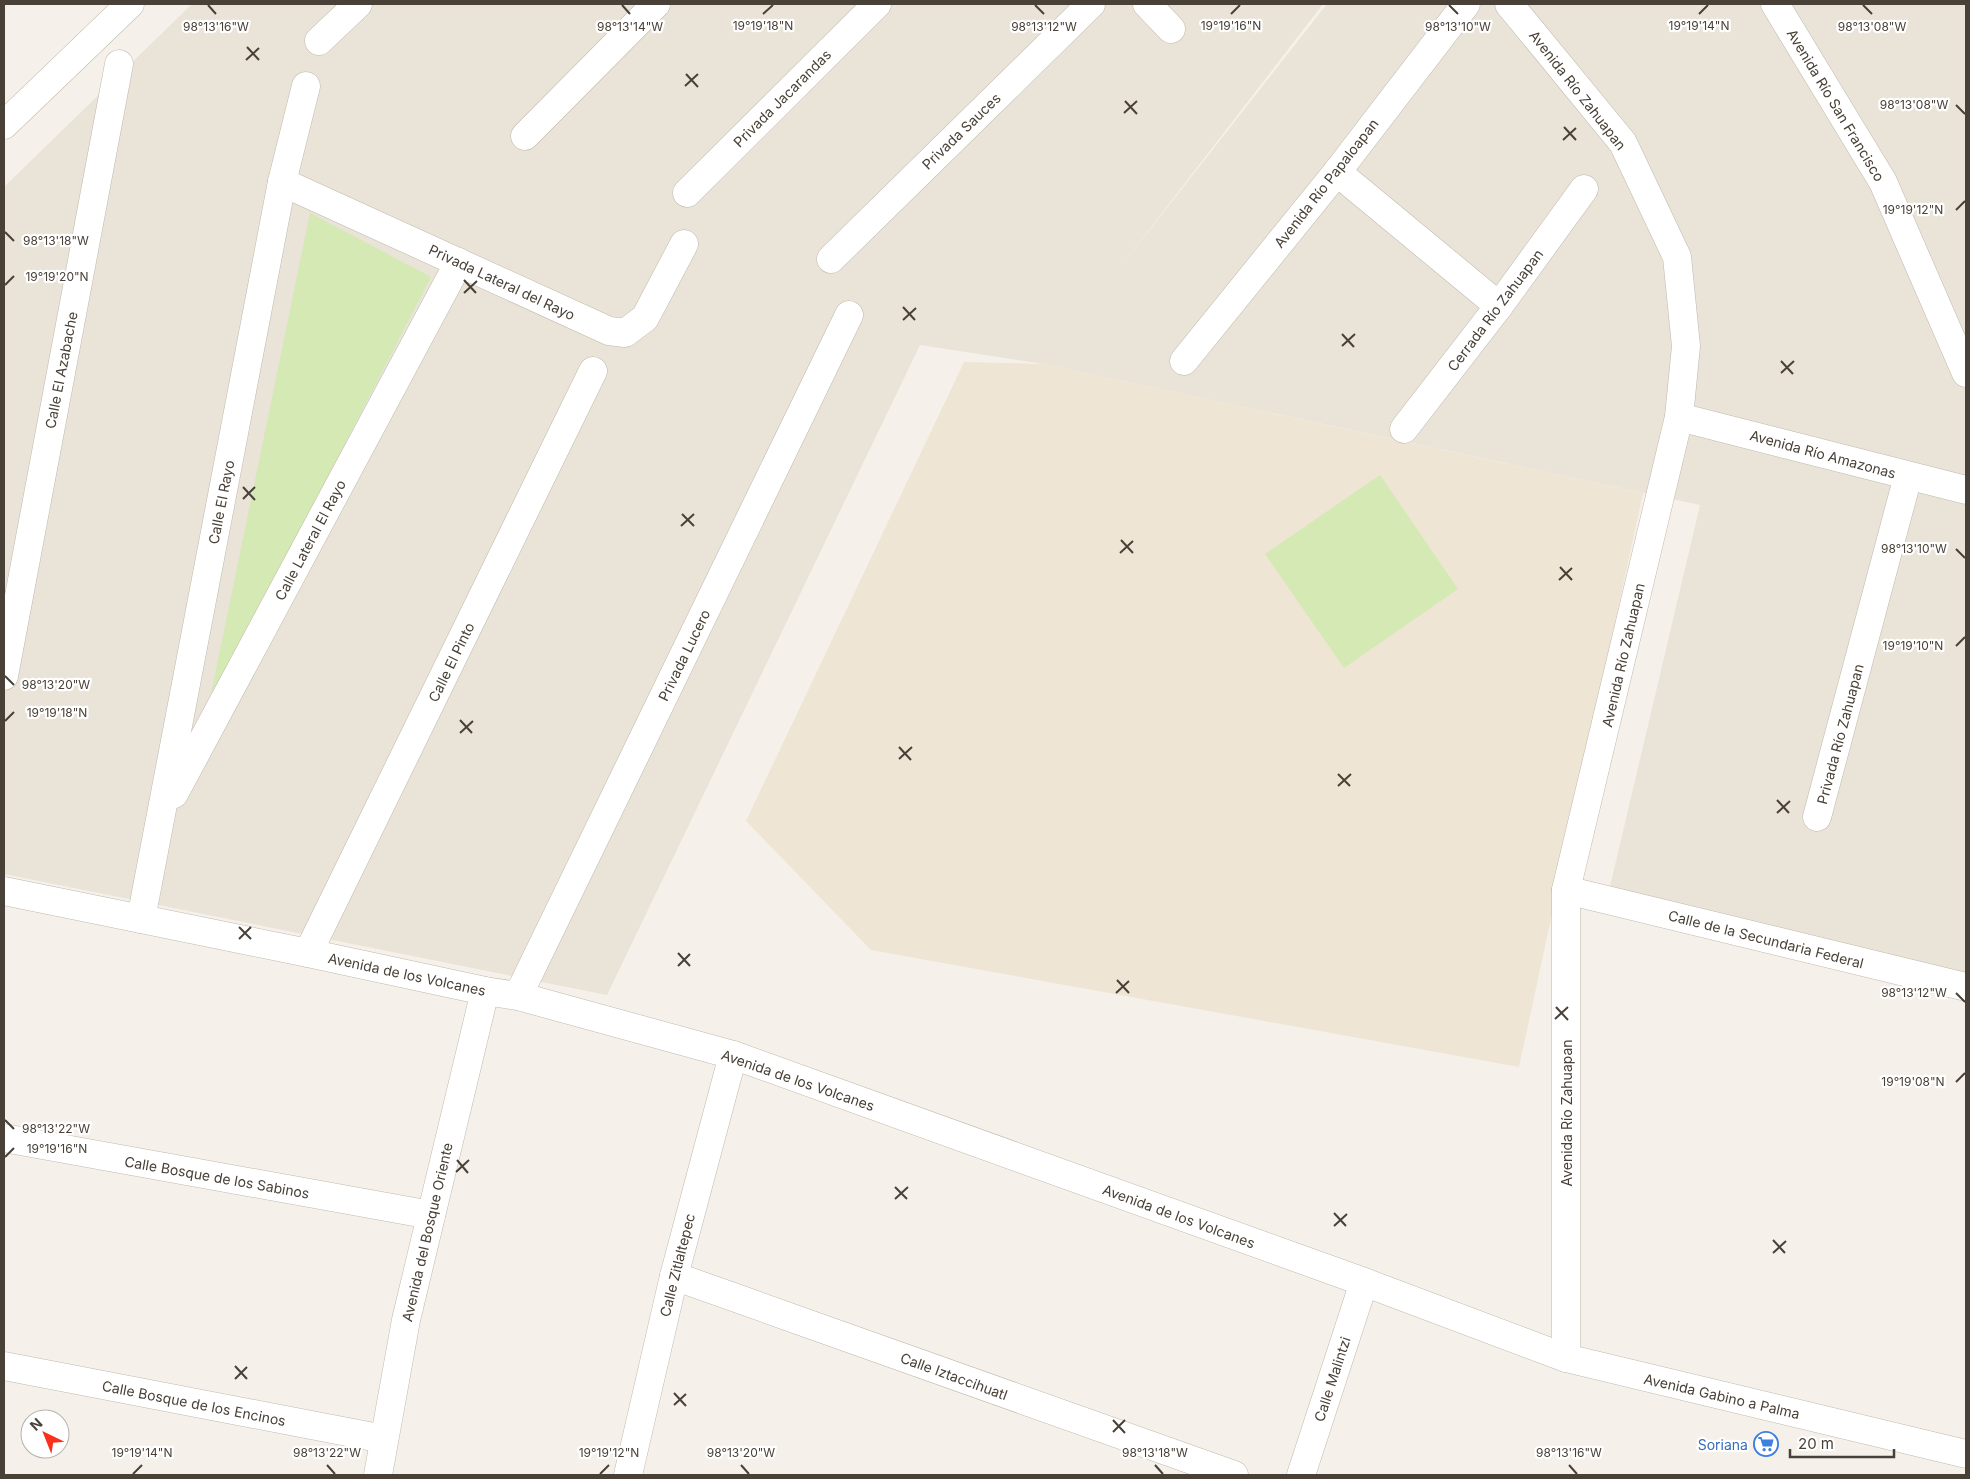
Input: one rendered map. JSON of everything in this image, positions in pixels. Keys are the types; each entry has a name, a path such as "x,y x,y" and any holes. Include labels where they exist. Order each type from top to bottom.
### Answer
{"street":[{"path":"4,125 130,4"},
{"path":"319,41 358,4"},
{"path":"525,136 656,4"},
{"name":"Privada Jacarandas","path":"687,193 877,4"},
{"name":"Privada Sauces","path":"831,259 1091,4"},
{"path":"1147,4 1171,29"},
{"name":"Avenida Río Papaloapan","path":"1184,361 1337,172 1466,4"},
{"name":"Avenida Río Zahuapan","path":"1509,4 1622,143 1677,257 1686,346 1679,417 1566,890 1566,1358"},
{"name":"Avenida Río San Francisco","path":"1776,4 1883,182 1966,373"},
{"name":"Calle El Azabache","path":"4,676 118,64"},
{"name":"Calle El Rayo","path":"141,919 282,182 306,86"},
{"path":"1337,172 1499,306"},
{"name":"Privada Lateral del Rayo","path":"282,182 609,331 625,333 645,318 684,244"},
{"name":"Cerrada Río Zahuapan","path":"1404,429 1499,306 1584,189"},
{"name":"Calle Lateral El Rayo","path":"161,818 460,262"},
{"name":"Privada Lucero","path":"518,996 850,315"},
{"name":"Calle El Pinto","path":"308,953 593,371"},
{"name":"Avenida Río Amazonas","path":"1679,417 1966,490"},
{"name":"Privada Río Zahuapan","path":"1817,817 1908,476"},
{"name":"Calle de la Secundaria Federal","path":"1566,890 1966,987"},
{"name":"Avenida de los Volcanes","path":"4,891 485,991 518,996 733,1055 1364,1282 1566,1358"},
{"name":"Avenida del Bosque Oriente","path":"378,1475 406,1320 485,991"},
{"name":"Calle Zitlaltepec","path":"628,1475 674,1276 733,1055"},
{"name":"Calle Bosque de los Sabinos","path":"4,1138 431,1215"},
{"name":"Calle Iztaccihuatl","path":"674,1276 1234,1475"},
{"name":"Calle Malintzi","path":"1302,1475 1364,1282"},
{"name":"Avenida Gabino a Palma","path":"1566,1358 1966,1454"},
{"name":"Calle Bosque de los Encinos","path":"4,1366 384,1439"}],"shaded area":[{"path":"192,4 1323,4 1115,274 1327,4 1966,4 1966,976 1608,895 1700,505 1044,364 920,345 607,995 4,874 4,187"},
{"path":"964,362 1044,364 1643,493 1519,1067 871,950 746,821"}],"green space":[{"path":"310,213 431,277 208,709"},
{"path":"1380,475 1458,589 1344,668 1265,554"}],"place":[{"name":"Soriana","path":"1766,1444"}]}
